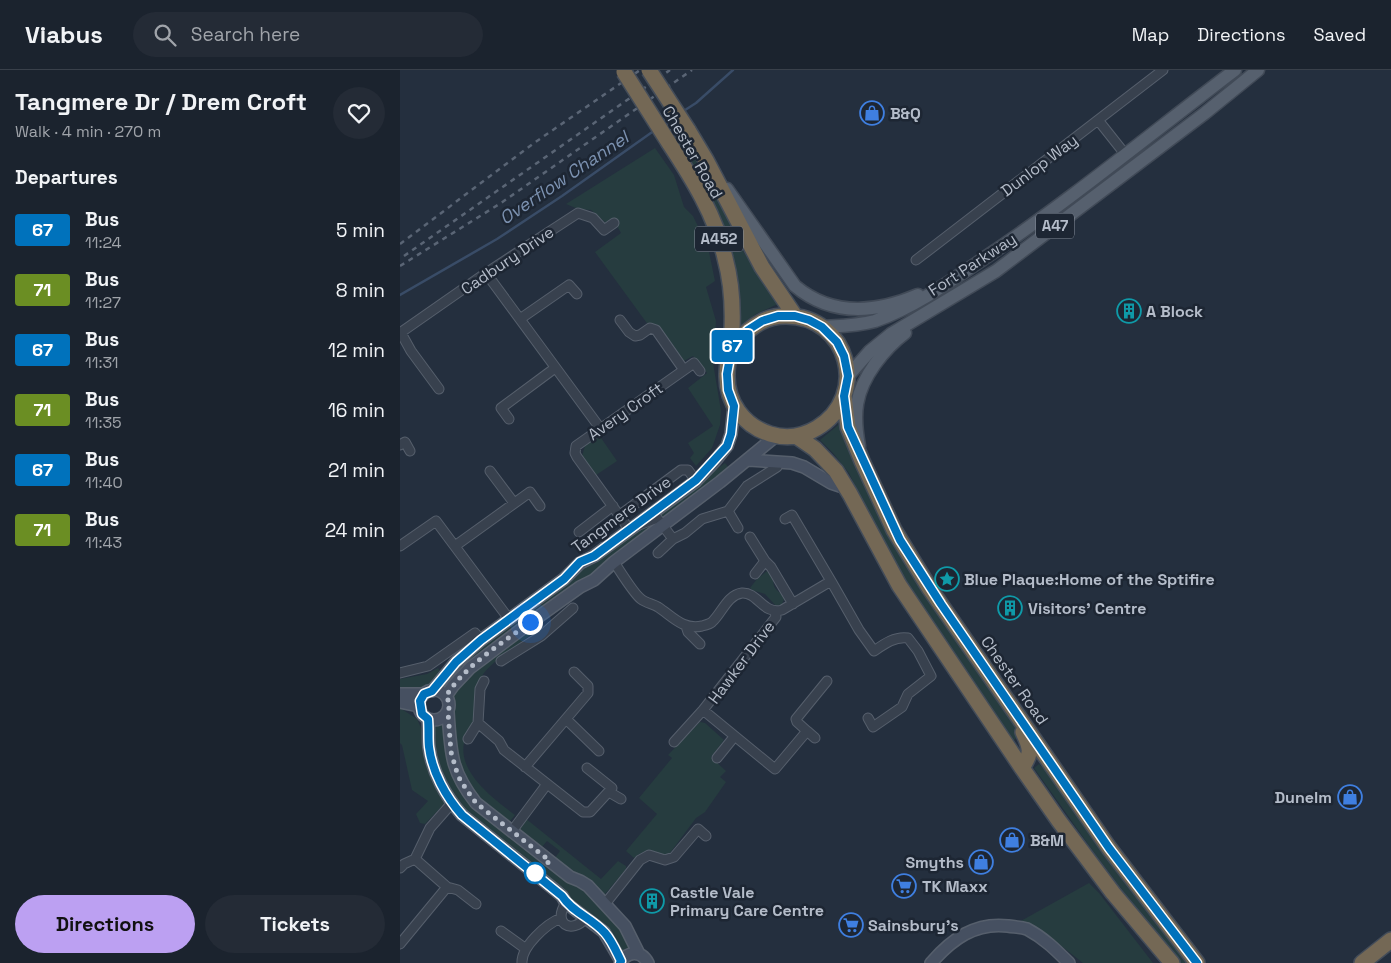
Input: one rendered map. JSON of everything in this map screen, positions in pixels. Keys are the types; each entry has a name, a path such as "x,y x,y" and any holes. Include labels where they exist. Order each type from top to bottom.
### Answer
{"highway":[{"name":"Chester Road","path":"649,70 706,160 762,267 795,316"},
{"name":"Chester Road","path":"623,71 696,184 713,221 725,257 732,319 732,346"},
{"path":"778,316 795,316 809,320 822,327 841,349 848,376 844,396 837,411 826,423 807,434 784,438 763,432 742,416 734,406 728,390 727,374 732,346 748,330 762,321 778,316"},
{"name":"Chester Road","path":"844,396 848,427 862,461 894,530 930,589 1109,848 1197,963"},
{"path":"796,436 827,460 846,488 899,585 1022,768 1113,893 1172,963"},
{"path":"992,680 1001,699 1023,731 1029,746 1029,756 1022,768"},
{"path":"1362,963 1391,940"}],"main road":[{"name":"Fort Parkway","path":"822,327 854,326 875,321 910,306 955,278 1019,235 1235,70"},
{"name":"Fort Parkway","path":"848,376 870,351 891,334 985,278 1205,113 1258,70"},
{"path":"706,160 774,254 794,286 805,295 826,305 846,309 880,307 915,296 955,278"},
{"path":"862,461 855,412 864,379 896,340 985,278"}],"street":[{"name":"Dunlop Way","path":"916,260 1163,70"},
{"path":"1098,120 1125,154"},
{"name":"Cadbury Drive","path":"400,333 486,273 578,213 593,218 604,230 614,223"},
{"path":"486,273 554,368 600,428"},
{"path":"520,319 569,284 576,294"},
{"path":"620,320 629,332 635,336 650,328 656,330 684,370 694,363 700,371"},
{"path":"400,333 439,389"},
{"path":"509,419 501,408 554,368"},
{"name":"Avery Croft","path":"629,529 620,514 574,453 576,446 684,370"},
{"name":"Tangmere Drive","path":"428,692 456,662 481,640 564,579 580,562 594,556 696,480 727,446 731,434 734,406"},
{"name":"Tangmere Drive","path":"446,696 452,686 470,668 530,622 580,587 594,580 614,562 749,460 776,436"},
{"path":"400,445 404,442 410,451"},
{"path":"749,460 776,461 798,465 816,473 831,483 846,488"},
{"path":"658,553 673,539 684,534 702,519 728,511 747,486 777,467"},
{"path":"620,514 680,470 688,470 696,480"},
{"path":"490,471 514,503"},
{"path":"455,546 530,492 540,506"},
{"path":"579,532 613,506"},
{"path":"728,511 738,528"},
{"path":"785,519 792,516 874,651 891,640 902,637 908,638 918,651 931,676 908,694 902,707 873,727 868,718"},
{"path":"629,529 657,518 673,539"},
{"path":"400,546 436,521 509,619"},
{"path":"750,537 771,567 791,605"},
{"path":"755,574 765,561"},
{"path":"614,562 641,600 656,606 686,626 688,632 700,644"},
{"name":"Hawker Drive","path":"686,626 695,627 712,623 732,596 738,594 744,593 751,596 775,612 791,605 831,581"},
{"path":"501,661 542,636 573,608"},
{"name":"Hawker Drive","path":"674,742 703,710 776,617 775,612"},
{"path":"530,622 542,636"},
{"path":"400,673 428,666 475,633 481,640"},
{"path":"525,768 588,694 588,686 574,672"},
{"path":"815,738 797,722 796,718 827,681"},
{"path":"468,739 478,724 480,689 484,682"},
{"path":"400,694 437,690 446,696 450,704 448,712 451,752 458,776 476,803 570,877 588,886 625,926 639,954 648,963"},
{"path":"428,692 420,701 419,706 422,714 428,719 440,720 448,712"},
{"path":"400,702 419,706"},
{"name":"Hawker Drive","path":"703,710 775,769 807,731"},
{"path":"428,719 429,749 436,773 452,803 462,815 562,896 566,903 604,932 621,962 627,955 639,954"},
{"path":"566,719 599,751"},
{"path":"478,724 525,768 583,812 590,812 612,788 587,768"},
{"path":"717,758 734,737"},
{"path":"512,831 547,784"},
{"path":"609,792 621,799"},
{"path":"400,868 415,859 430,828 452,803"},
{"path":"605,904 640,860 649,855 665,860 674,857 698,829 706,836"},
{"path":"415,859 448,887 458,890 476,904"},
{"path":"400,944 448,887"},
{"path":"566,903 561,910 561,918 564,924 578,925 586,918"},
{"path":"522,963 522,956 526,949 547,925 561,918"},
{"path":"931,963 946,946 962,936 988,925 1001,925 1028,930 1049,943 1069,963"},
{"path":"501,931 526,949"}],"green space":[{"path":"682,136 720,203 743,251 778,304 756,314 741,325 739,285 733,261 712,208 674,141"},
{"path":"655,148 674,175 684,207 693,216 708,247 715,281 706,287 716,321 713,363 721,411 720,425 712,448 696,466 690,458 694,453 688,443 713,426 688,388 707,373 693,356 682,362 665,335 661,331 649,326 595,252 621,233 613,219 606,223 591,210 578,209 566,204"},
{"path":"843,421 981,674 1021,735 1011,742 936,631 881,543 849,473 820,440"},
{"path":"599,435 617,461 596,475 582,456 585,446"},
{"path":"725,463 731,471 665,521 657,514"},
{"path":"655,523 655,526 598,573 476,657 447,689 440,685 467,656 580,566 631,532"},
{"path":"767,571 773,577 775,588 783,595 782,604 776,606 765,594 750,588"},
{"path":"531,627 535,632 496,661 483,674 478,689 475,718 464,743 466,765 472,775 488,793 515,815 510,821 505,821 476,796 457,762 453,698 456,689 465,676"},
{"path":"438,668 441,673 427,685 418,689 400,692 400,679 427,674"},
{"path":"400,708 417,719 424,734 445,803 425,824 420,823 416,814 428,801 412,790 400,743"},
{"path":"700,722 705,723 724,740 711,757 726,771 720,777 726,782 705,812 696,818 670,853 664,856 645,852 634,858 626,851 657,814 639,798 672,758 668,755"},
{"path":"446,723 459,786 588,892 589,896 619,926 631,948 619,953 584,913 456,803 438,771 432,740 432,726"},
{"path":"1039,764 1046,771 1107,859 1159,922 1189,963 1177,963 1095,854 1034,768"},
{"path":"525,818 601,879 618,861 626,866 626,869 605,894 600,894 555,858 560,851 547,841 541,848 518,831"},
{"path":"1089,883 1099,893 1153,963 1083,963 1041,930 1019,922"}],"waterway":[{"name":"Overflow Channel","path":"682,112 696,103 733,70"},
{"name":"Overflow Channel","path":"664,125 674,118"},
{"name":"Overflow Channel","path":"400,295 497,239 562,196 655,130"}],"railway":[{"path":"400,244 534,143 640,70"},
{"path":"404,256 670,70"},
{"path":"400,266 501,203 692,70"}],"bus line":[{"name":"67","path":"620,963 621,961 604,932 566,903 562,896 462,815 452,803 436,773 429,749 428,719 420,710 420,701 424,694 432,691 456,662 481,640 564,579 580,562 594,556 702,476 727,446 731,434 734,406 728,390 727,374 732,346 748,330 762,321 778,316 795,316 809,320 822,327 837,342 841,349 846,362 848,376 844,396 848,427 894,530 930,589 1109,848 1197,963"}],"place":[{"name":"B&Q","path":"872,113"},
{"name":"A Block","path":"1129,311"},
{"name":"Blue Plaque:Home of the Sptifire","path":"947,579"},
{"name":"Visitors' Centre","path":"1010,608"},
{"name":"Dunelm","path":"1350,797"},
{"name":"B&M","path":"1012,840"},
{"name":"Smyths","path":"981,862"},
{"name":"TK Maxx","path":"904,886"},
{"name":"Castle Vale Primary Care Centre","path":"652,901"},
{"name":"Sainsbury's","path":"851,925"}],"route":[{"path":"530,622 470,668 452,686 446,696 450,704 448,712 451,752 458,776 476,803 550,861 535,873"}]}
